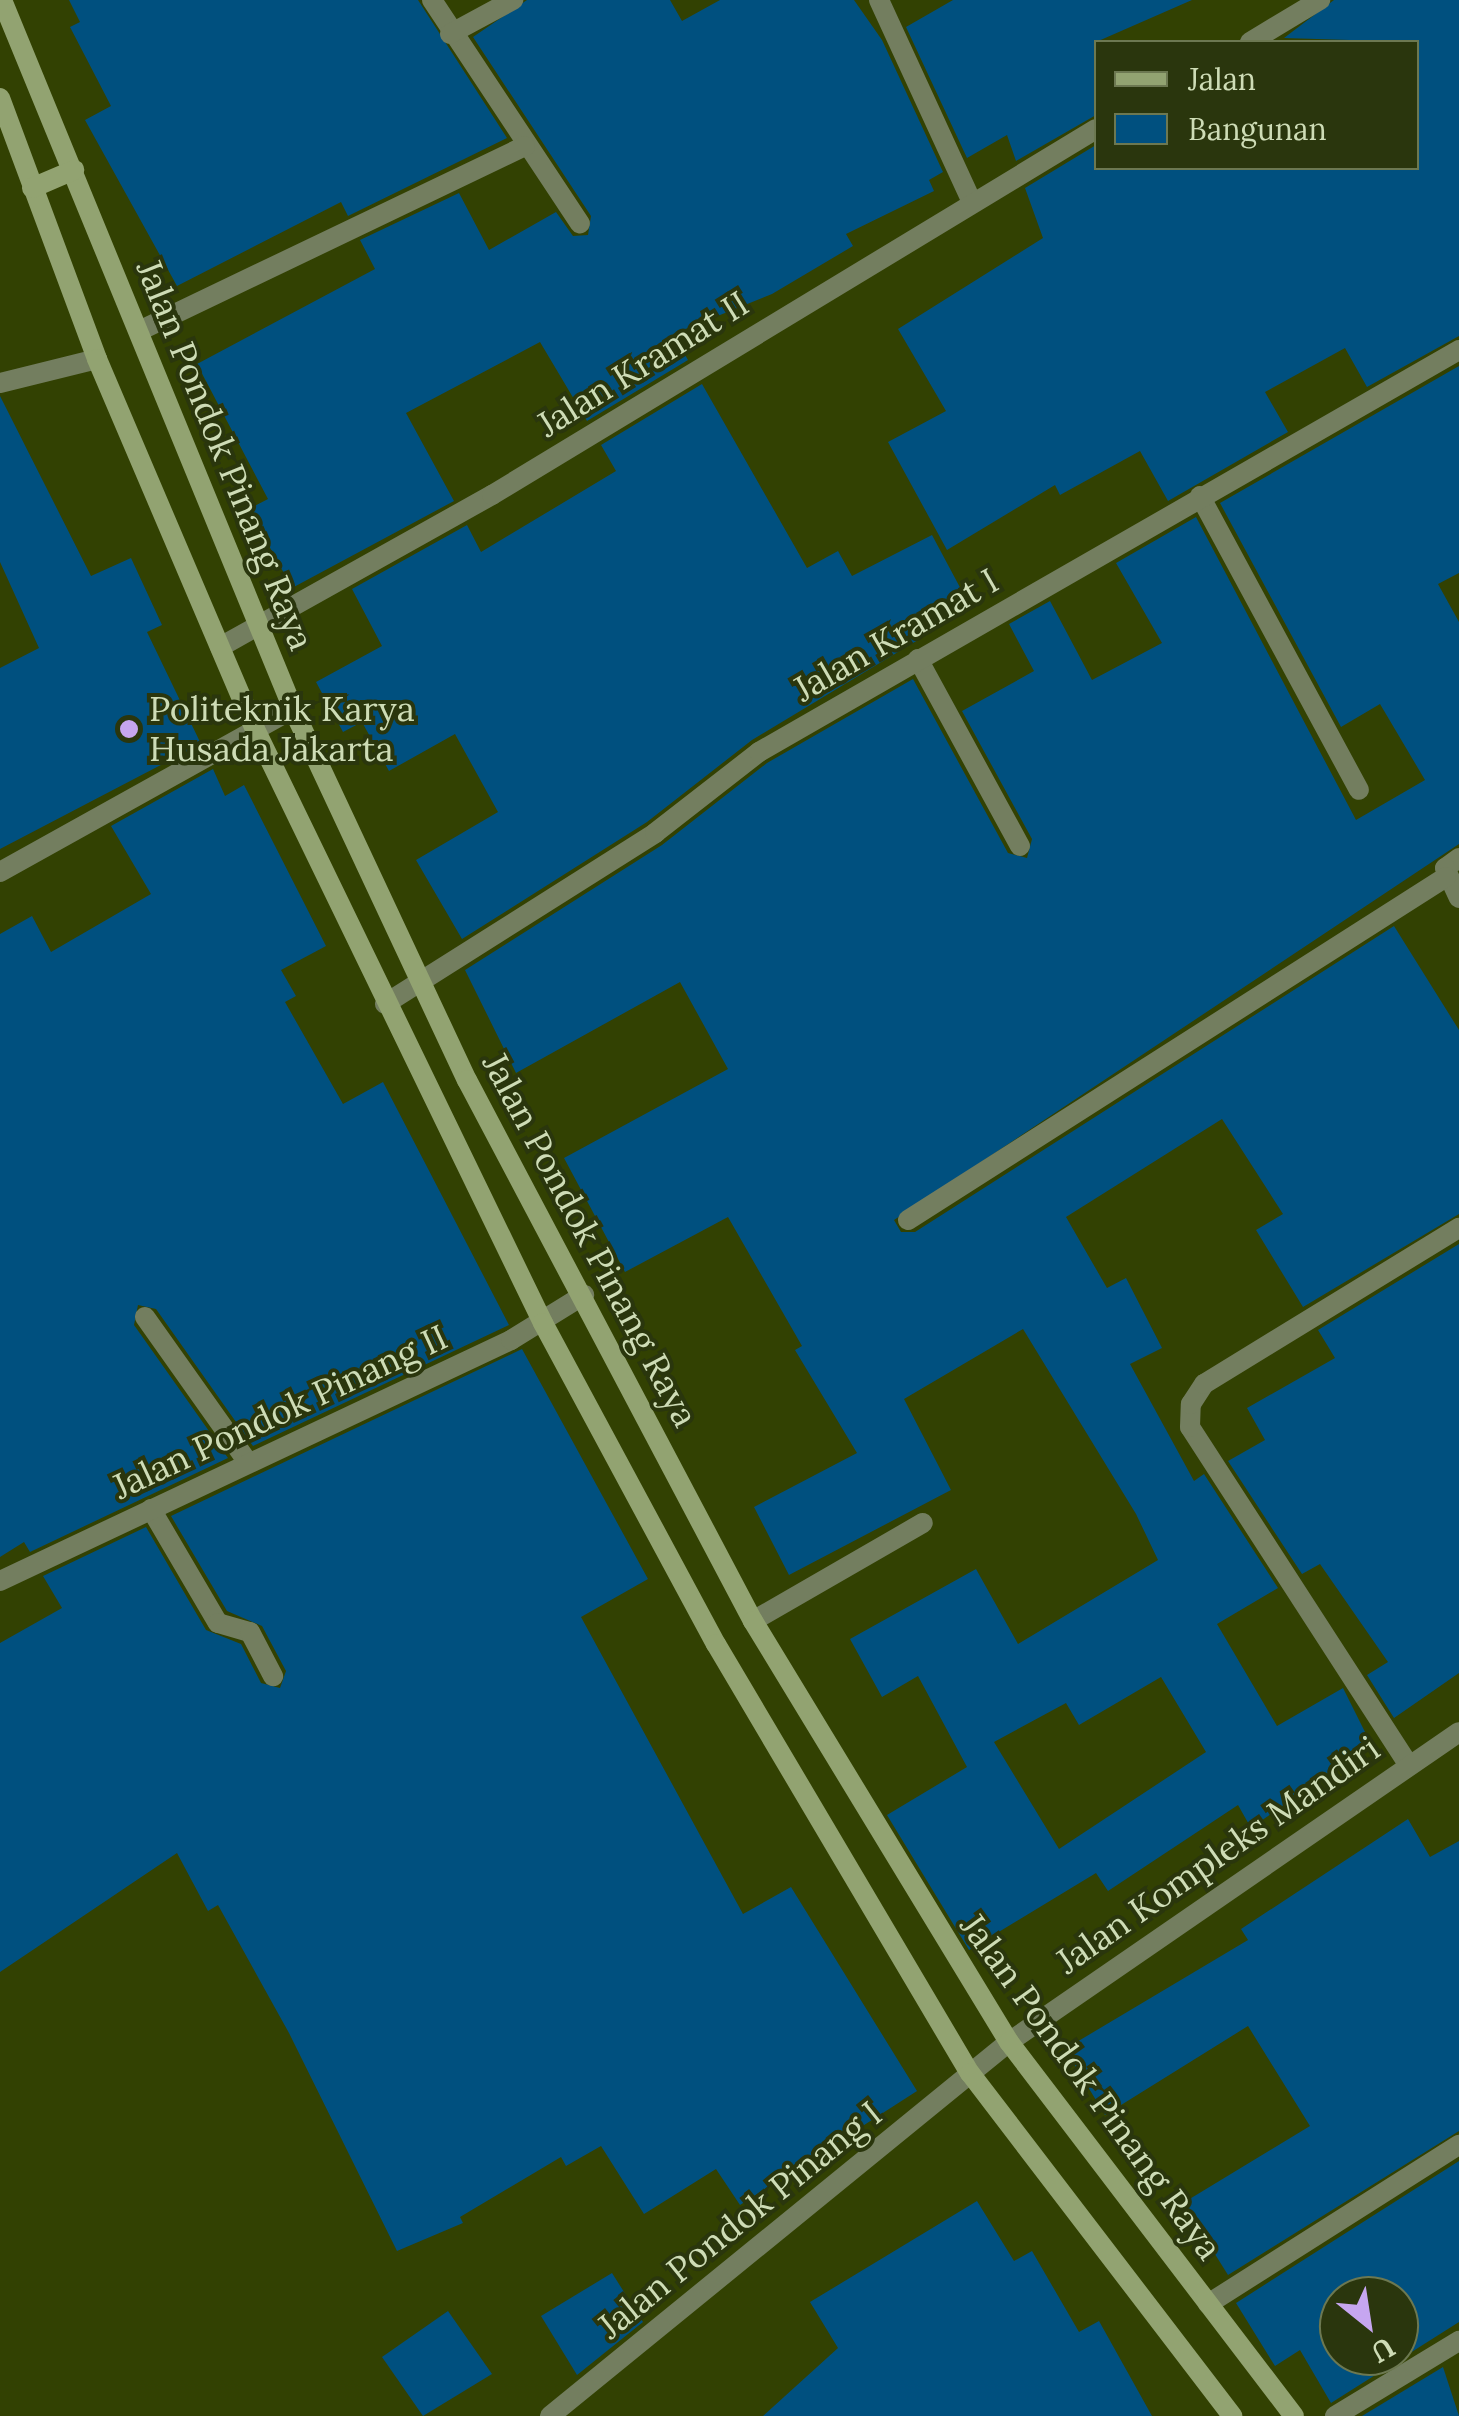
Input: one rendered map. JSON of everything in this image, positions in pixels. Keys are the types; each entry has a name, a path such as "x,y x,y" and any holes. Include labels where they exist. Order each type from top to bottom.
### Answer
{"main road":[{"name":"Jalan Pondok Pinang Raya","path":"2,0 140,331 256,629 293,709 421,980 753,1621 1009,2042 1294,2416"},
{"name":"Jalan Pondok Pinang Raya","path":"0,98 97,358 255,729 542,1324 716,1644 970,2073 1232,2416"},
{"path":"32,188 74,170"}],"street":[{"path":"432,0 450,34 580,224"},
{"path":"450,34 513,0"},
{"path":"879,0 970,198"},
{"path":"1253,40 1320,0"},
{"name":"Jalan Kramat II","path":"220,647 256,629 970,198 1094,130"},
{"path":"140,331 525,146"},
{"name":"Jalan Kramat I","path":"385,1004 655,833 718,779 918,659 1459,350"},
{"path":"0,382 97,358"},
{"path":"1200,496 1359,790"},
{"path":"918,659 1020,846"},
{"path":"0,872 293,709"},
{"path":"908,1220 1446,877 1459,858"},
{"path":"1446,877 1459,898"},
{"path":"1408,1764 1190,1427 1191,1404 1204,1384 1459,1228"},
{"name":"Jalan Pondok Pinang II","path":"0,1581 542,1324 584,1295"},
{"path":"146,1317 247,1461"},
{"path":"151,1508 218,1623 250,1632 273,1676"},
{"path":"753,1621 923,1523"},
{"name":"Jalan Kompleks Mandiri","path":"970,2073 1009,2042 1459,1732"},
{"name":"Jalan Pondok Pinang I","path":"550,2416 970,2073"},
{"path":"1208,2304 1459,2145"},
{"path":"1335,2416 1459,2342"}],"building":[{"path":"69,0 418,0 507,138 348,216 341,202 177,286 85,120 111,106 70,27 80,22"},
{"path":"527,0 670,0 682,21 720,0 854,0 882,40 943,172 929,180 934,191 846,234 853,246 772,294 673,334 688,360 587,421 540,342 406,413 454,501 292,588 249,509 268,499 197,364 375,269 360,240 459,193 489,250 556,212 573,236 588,235 591,216 473,37"},
{"path":"953,0 1192,0 1094,40 1094,116 1016,161 1007,135 967,158 906,27"},
{"path":"1334,0 1459,0 1459,336 1367,387 1345,348 1265,392 1288,432 1168,501 1140,451 1060,495 1055,485 947,550 888,442 946,411 898,329 1043,238 1025,188 1094,146 1094,170 1419,170 1419,40 1284,38"},
{"path":"1459,366 1459,573 1438,584 1459,622 1459,844 894,1220 901,1232 915,1232 1394,926 1459,1030 1459,1214 1303,1307 1256,1230 1283,1214 1222,1119 1066,1217 1107,1288 1126,1278 1162,1348 1130,1364 1194,1481 1204,1474 1278,1588 1217,1624 1277,1726 1343,1688 1371,1744 1251,1828 1238,1805 1108,1891 1096,1873 969,1950 887,1815 967,1767 918,1676 882,1697 850,1639 976,1569 1018,1644 1158,1560 1136,1514 1023,1329 904,1399 951,1490 789,1575 754,1507 857,1453 795,1350 802,1346 728,1217 625,1272 564,1158 728,1069 680,982 516,1073 465,970 662,845 767,763 913,679 1008,853 1027,858 1032,839 962,711 1034,671 1009,624 1050,601 1092,680 1162,643 1116,563 1196,517 1356,820 1425,780 1380,704 1341,727 1220,503","holes":["1161,1677 1206,1752 1059,1849 994,1742 1066,1703 1079,1725"]},
{"path":"702,384 807,568 838,551 852,576 932,535 971,608 752,740 647,822 462,939 416,860 498,812 455,734 389,771 362,722 343,732 316,682 382,646 352,589 467,525 481,552 616,471 601,445"},
{"path":"0,396 91,576 131,558 162,625 147,632 201,744 0,849 0,668 39,648 0,562"},
{"path":"213,769 225,796 244,785 326,946 281,970 296,996 285,1002 343,1104 383,1082 509,1325 253,1446 156,1309 138,1305 134,1325 228,1458 30,1552 24,1542 0,1557 0,934 32,916 51,952 151,894 111,826"},
{"path":"1459,1244 1459,1673 1394,1718 1367,1675 1388,1662 1320,1564 1302,1574 1228,1461 1265,1440 1247,1408 1335,1358 1318,1330"},
{"path":"522,1349 648,1579 581,1617 743,1914 791,1887 917,2091 740,2205 716,2169 644,2214 601,2146 566,2166 561,2157 460,2217 463,2223 397,2251 289,2033 218,1905 208,1911 177,1853 0,1972 0,1643 62,1608 43,1576 146,1527 206,1630 241,1644 261,1683 280,1688 286,1671 262,1626 227,1611 171,1516"},
{"path":"1408,1819 1430,1857 1459,1841 1459,2131 1228,2275 1183,2203 1310,2126 1248,2026 1105,2115 1065,2049 1248,1940 1241,1929"},
{"path":"1459,2161 1459,2322 1419,2347 1419,2276 1319,2276 1319,2376 1374,2376 1331,2403 1300,2350 1275,2366 1236,2303"},
{"path":"977,2201 1014,2261 1032,2251 1079,2332 1099,2321 1152,2416 763,2416 838,2348 810,2302"},
{"path":"612,2273 643,2322 577,2375 541,2316"},
{"path":"448,2311 492,2374 423,2416 382,2357"},
{"path":"1443,2367 1459,2416 1362,2416"}],"place":[{"name":"Politeknik Karya Husada Jakarta","path":"129,729"}]}
